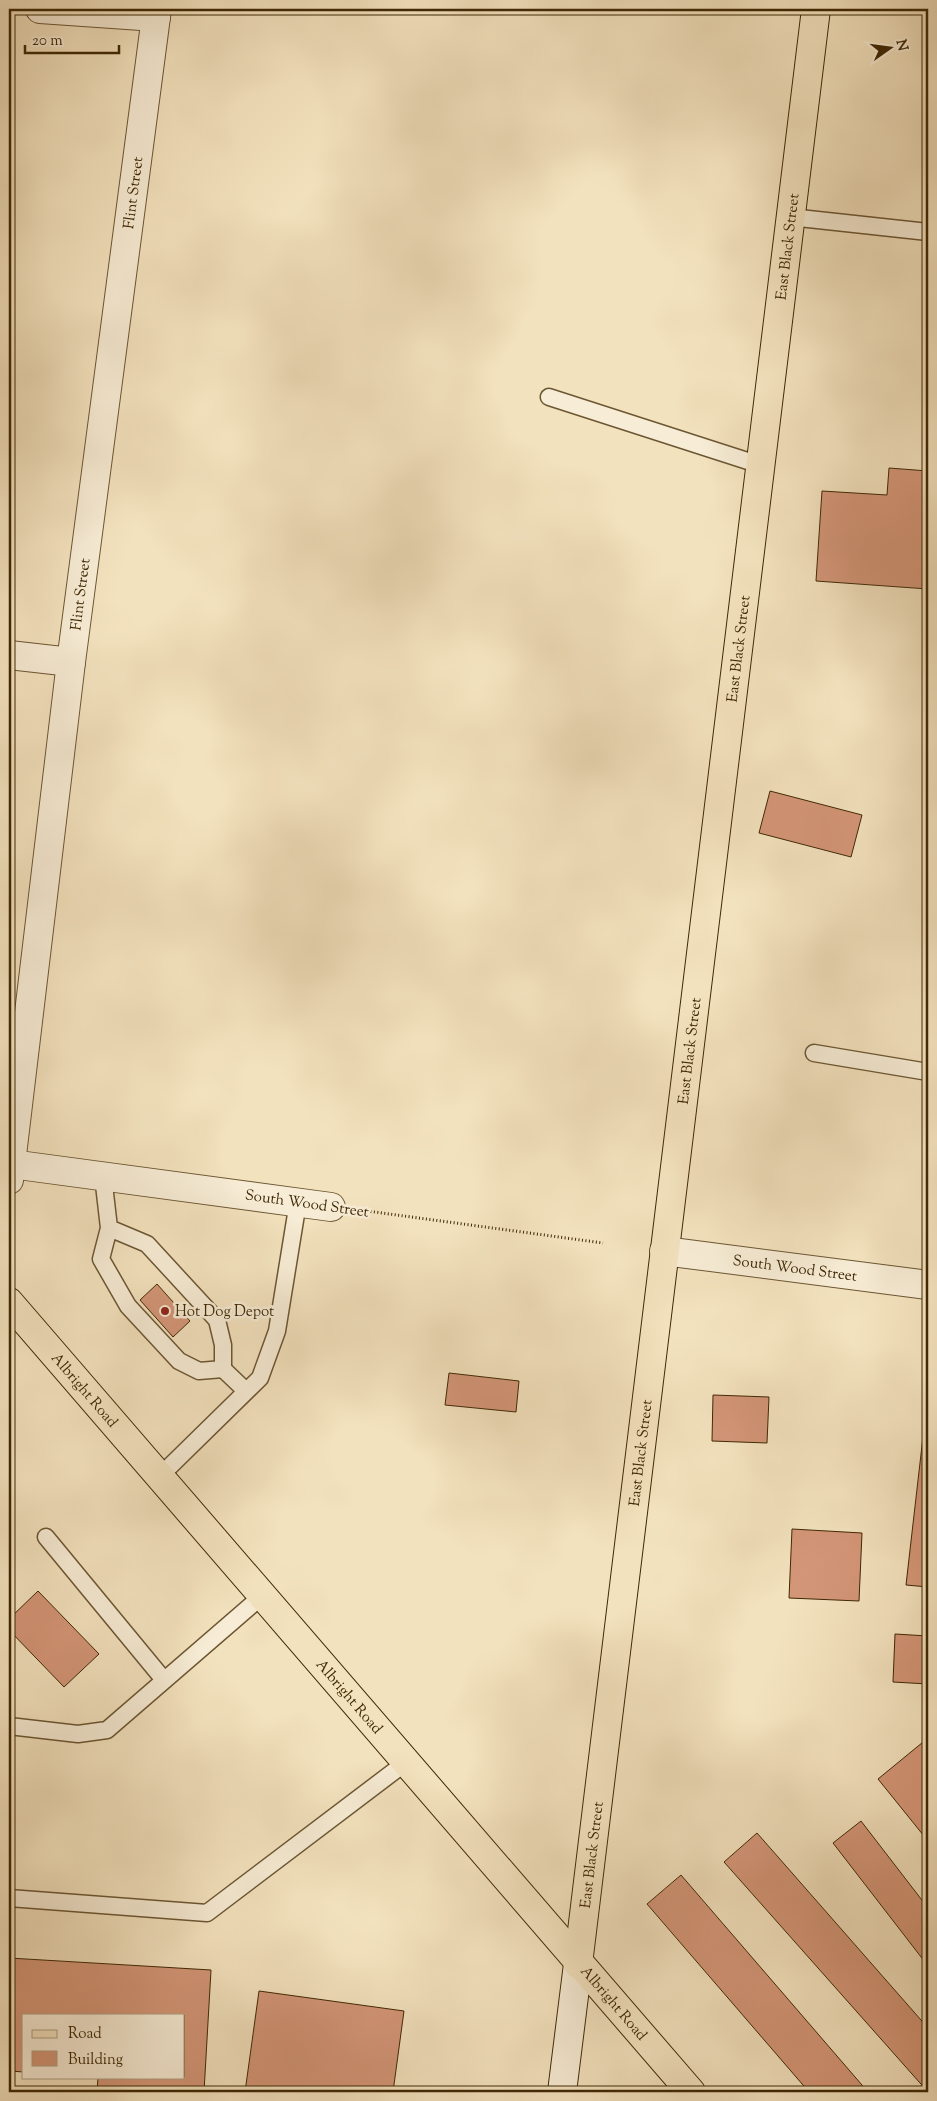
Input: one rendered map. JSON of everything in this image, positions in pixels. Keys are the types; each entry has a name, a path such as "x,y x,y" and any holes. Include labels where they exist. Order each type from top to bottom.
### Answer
{"main road":[{"name":"East Black Street","path":"578,1964 816,9"},
{"name":"Albright Road","path":"9,1302 578,1964 691,2092"}],"street":[{"path":"40,9 157,13"},
{"name":"Flint Street","path":"10,1172 71,662 157,13"},
{"path":"9,655 71,662"},
{"name":"South Wood Street","path":"10,1172 103,1176 331,1206"},
{"name":"South Wood Street","path":"664,1251 928,1285"},
{"name":"East Black Street","path":"562,2092 578,1964"}],"lane":[{"path":"790,217 928,232"},
{"path":"549,397 760,465"},
{"path":"814,1053 928,1072"},
{"path":"103,1176 109,1228 101,1259 128,1306 179,1361 199,1371 223,1369"},
{"path":"159,1477 260,1378 277,1331 298,1202"},
{"path":"109,1228 146,1244 217,1320 223,1345 223,1369 246,1391"},
{"path":"46,1538 164,1680"},
{"path":"9,1726 78,1734 107,1730 262,1596"},
{"path":"9,1898 207,1913 405,1762"}],"path":[{"name":"South Wood Street","path":"331,1206 603,1243"}],"building":[{"path":"889,468 928,471 928,589 816,581 822,491 887,495"},
{"path":"770,791 862,815 851,857 759,833"},
{"name":"Hot Dog Depot","path":"157,1284 190,1321 173,1337 140,1300"},
{"path":"449,1373 519,1381 516,1412 445,1405"},
{"path":"713,1395 769,1397 767,1443 712,1441"},
{"path":"924,1428 928,1428 928,1587 906,1585"},
{"path":"792,1529 862,1533 859,1601 789,1598"},
{"path":"38,1591 99,1654 64,1687 9,1630 9,1619"},
{"path":"895,1634 928,1636 928,1684 893,1682"},
{"path":"928,1738 928,1841 878,1779"},
{"path":"861,1821 928,1908 928,1966 833,1843"},
{"path":"757,1833 928,2028 928,2092 724,1862"},
{"path":"681,1875 868,2092 809,2092 647,1904"},
{"path":"9,1958 211,1970 204,2092 97,2092 98,2078 185,2078 185,2014 22,2014 22,2072 9,2071"},
{"path":"259,1991 404,2011 393,2092 245,2092"}],"place":[{"name":"Hot Dog Depot","path":"165,1311"}]}
